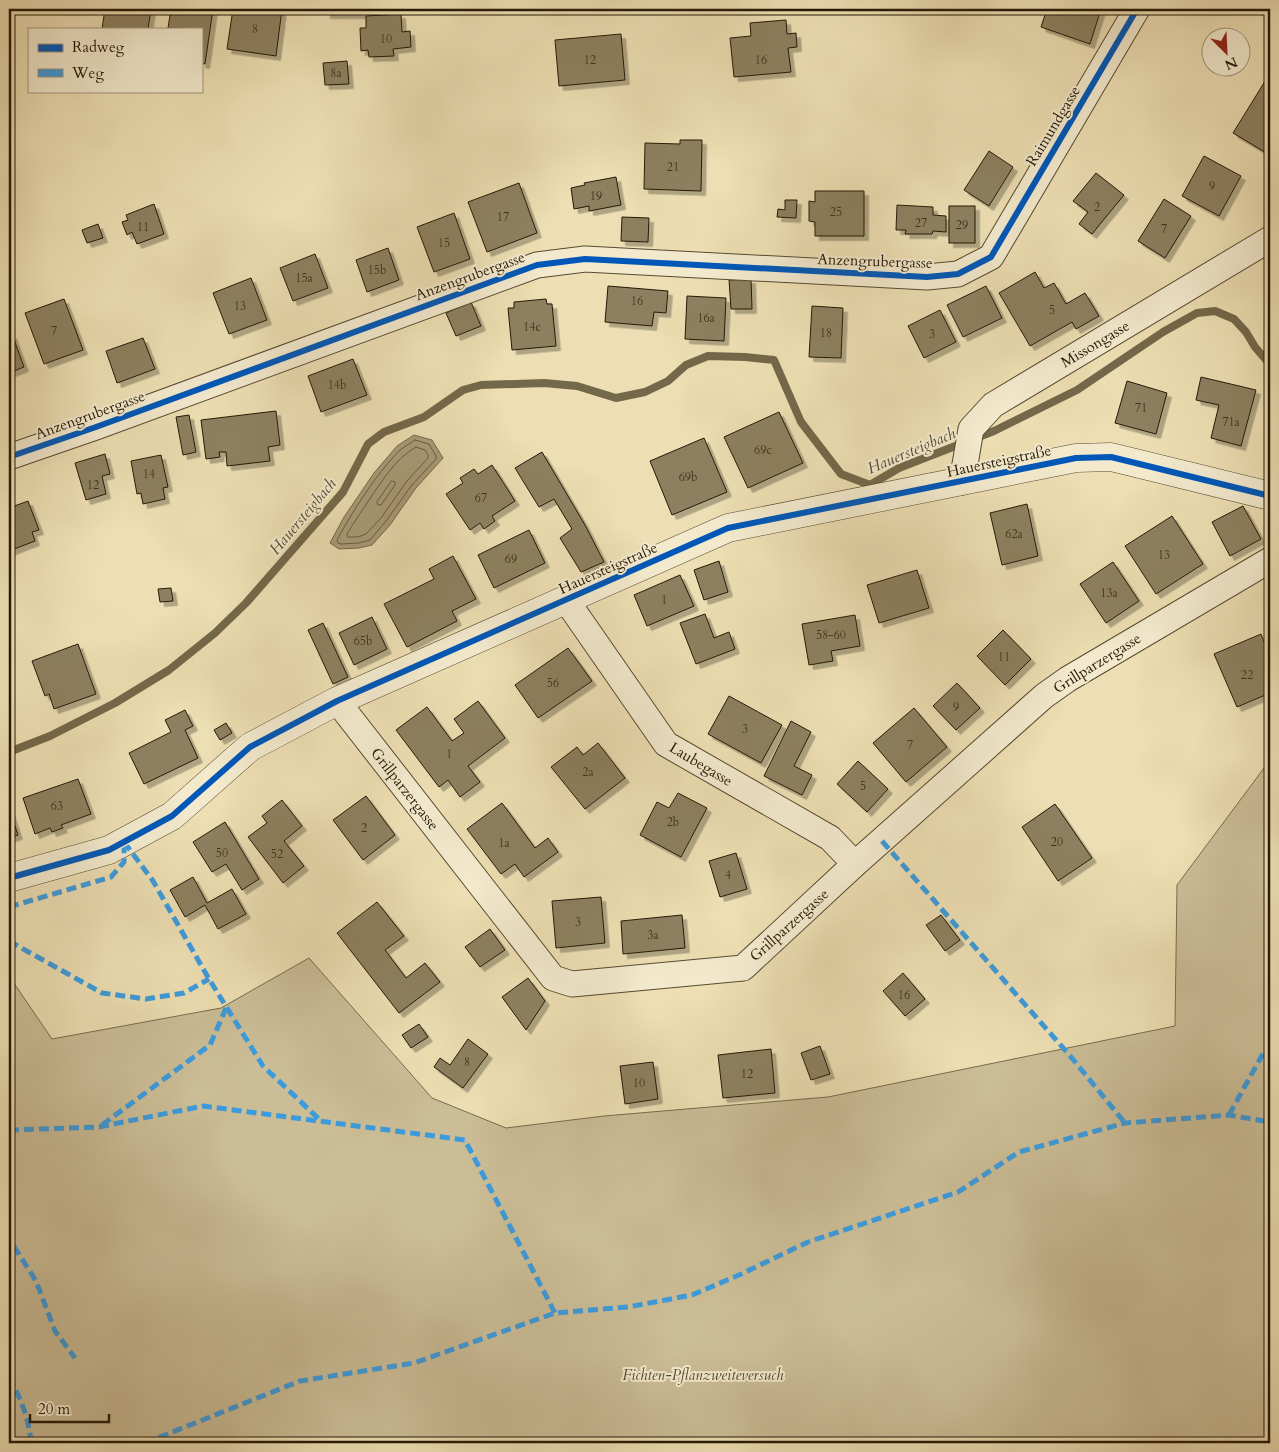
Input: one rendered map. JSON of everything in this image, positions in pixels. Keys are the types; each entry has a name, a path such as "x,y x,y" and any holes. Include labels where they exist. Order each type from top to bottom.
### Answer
{"street":[{"name":"Raimundgasse","path":"991,257 1137,9"},
{"name":"Missongasse","path":"964,475 972,429 993,405 1270,239"},
{"name":"Anzengrubergasse","path":"9,457 105,424 537,265 585,259 927,277 958,274 991,257"},
{"name":"Hauersteigstraße","path":"9,878 109,850 172,816 250,747 337,701 728,528 964,475 1076,458 1111,457 1270,496"},
{"name":"Grillparzergasse","path":"337,701 552,978 572,984 743,968 855,864 1044,696 1270,560"},
{"name":"Laubegasse","path":"566,600 666,744 830,838 855,864"}],"green space":[{"name":"Fichten-Pflanzweiteversuch","path":"1270,760 1270,1443 9,1443 9,976 52,1039 221,1008 309,958 432,1098 506,1128 604,1116 828,1097 1175,1026 1177,885"}],"water":[{"path":"414,435 432,440 443,458 416,488 390,525 372,545 339,549 330,543 344,517 374,473 397,446"}],"building":[{"path":"105,9 151,9 148,28 102,28"},
{"path":"171,9 213,9 205,64 202,63 202,28 168,28"},
{"path":"233,9 282,9 276,56 227,49"},
{"path":"326,9 373,9 373,14 326,14"},
{"path":"1047,9 1101,9 1090,44 1041,27"},
{"path":"401,14 402,32 410,31 411,47 393,49 394,56 369,57 368,50 361,51 360,28 366,28 366,16"},
{"path":"786,20 787,34 796,33 797,47 788,48 791,72 734,77 730,38 751,36 750,23"},
{"path":"621,34 625,80 559,86 555,40"},
{"path":"347,61 349,84 325,85 323,63"},
{"path":"1267,78 1270,79 1270,150 1268,154 1233,133"},
{"path":"680,140 702,140 701,191 644,189 645,143 680,144"},
{"path":"989,151 1013,167 989,206 964,190"},
{"path":"1204,156 1241,176 1219,216 1182,196"},
{"path":"1096,173 1124,195 1092,234 1079,224 1088,212 1073,201"},
{"path":"616,177 621,205 589,211 589,206 574,209 571,188 585,185 584,183"},
{"path":"519,183 537,233 487,252 468,202"},
{"path":"815,191 864,191 864,236 815,236 815,222 809,221 809,201 815,202"},
{"path":"1164,199 1191,216 1165,258 1138,241"},
{"path":"785,200 797,200 796,218 777,217 778,209 785,210"},
{"path":"154,204 164,234 137,244 132,232 127,235 122,222 128,220 126,215"},
{"path":"897,205 933,207 933,215 946,216 946,232 933,231 932,234 905,234 906,230 896,230"},
{"path":"949,206 975,206 975,243 949,243"},
{"path":"454,213 470,259 434,272 417,227"},
{"path":"622,217 649,218 648,242 621,241"},
{"path":"98,224 103,238 87,243 82,230"},
{"path":"388,248 399,280 367,292 356,260"},
{"path":"315,254 328,288 293,301 280,268"},
{"path":"1035,272 1044,288 1054,283 1066,304 1085,293 1099,316 1076,329 1072,322 1030,346 999,293"},
{"path":"251,278 267,320 229,334 213,293"},
{"path":"751,279 752,309 731,309 729,280"},
{"path":"608,286 668,291 666,313 654,312 652,326 605,322"},
{"path":"986,286 1002,318 963,337 947,305"},
{"path":"687,296 726,298 724,341 685,339"},
{"path":"64,299 83,350 44,364 25,313"},
{"path":"546,299 547,304 552,304 556,346 512,350 508,308 514,308 514,302"},
{"path":"471,302 481,326 456,336 446,313"},
{"path":"812,306 843,308 841,358 809,357"},
{"path":"940,310 956,342 924,358 908,326"},
{"path":"12,334 24,367 9,373 9,336"},
{"path":"143,338 155,369 117,383 106,351"},
{"path":"353,359 367,395 321,412 308,376"},
{"path":"1201,377 1256,390 1241,446 1211,438 1219,405 1196,400"},
{"path":"1127,381 1167,393 1156,434 1115,423"},
{"path":"276,411 280,445 268,447 270,461 227,466 226,452 219,452 220,457 206,459 201,420"},
{"path":"779,412 803,463 748,488 724,437"},
{"path":"189,415 196,452 183,455 176,417"},
{"path":"704,438 727,492 672,515 650,461"},
{"path":"542,452 585,525 604,562 581,572 560,538 572,529 554,499 539,507 515,468"},
{"path":"105,454 110,474 102,476 106,494 86,500 75,463"},
{"path":"161,455 168,487 163,488 165,499 143,504 141,493 137,494 131,461"},
{"path":"492,465 515,501 492,516 495,521 484,529 480,523 470,530 446,494 463,483 460,478 474,469 478,474"},
{"path":"28,501 39,530 32,532 35,541 9,551 9,508"},
{"path":"1027,504 1038,556 1002,565 990,513"},
{"path":"1243,506 1261,539 1230,556 1212,522"},
{"path":"1172,516 1203,564 1156,594 1125,546"},
{"path":"529,530 545,563 494,588 478,555"},
{"path":"453,556 476,599 452,611 457,621 407,647 384,604 434,579 429,569"},
{"path":"719,561 728,592 704,600 694,570"},
{"path":"1113,562 1139,601 1106,623 1080,584"},
{"path":"917,570 929,608 879,623 867,585"},
{"path":"680,575 694,606 647,626 634,595"},
{"path":"171,588 173,601 160,602 158,589"},
{"path":"705,614 714,638 729,632 735,649 696,664 680,623"},
{"path":"855,615 860,646 831,651 833,661 809,665 802,624"},
{"path":"372,617 387,649 354,665 339,633"},
{"path":"323,623 348,677 333,684 308,630"},
{"path":"1003,630 1031,659 1005,685 977,656"},
{"path":"1261,634 1270,657 1270,693 1237,707 1214,654"},
{"path":"78,644 96,694 54,709 49,694 45,696 32,661"},
{"path":"568,648 592,681 538,718 515,685"},
{"path":"957,683 980,708 956,730 933,706"},
{"path":"729,696 782,725 761,763 708,734"},
{"path":"478,701 505,738 468,766 480,782 460,797 448,780 439,787 396,730 427,707 452,741 464,733 454,719"},
{"path":"914,708 947,747 906,782 873,743"},
{"path":"185,710 193,726 185,730 198,758 144,784 129,753 171,732 165,720"},
{"path":"791,721 811,732 794,766 812,775 802,795 764,776"},
{"path":"226,723 232,733 220,740 214,730"},
{"path":"598,743 625,778 585,809 551,767 577,747 583,755"},
{"path":"858,761 888,789 867,812 837,784"},
{"path":"78,779 91,814 61,825 63,828 52,832 50,828 35,834 23,798"},
{"path":"678,793 707,808 681,857 640,835 657,802 669,808"},
{"path":"366,796 395,835 363,860 333,820"},
{"path":"282,800 302,826 284,841 304,866 283,883 248,837 267,823 262,816"},
{"path":"502,803 535,848 548,838 558,852 524,877 515,864 501,874 467,829"},
{"path":"1055,804 1092,858 1058,881 1022,827"},
{"path":"9,808 18,835 9,838"},
{"path":"225,822 259,879 242,890 226,864 212,872 193,842"},
{"path":"736,853 747,889 720,897 709,861"},
{"path":"193,877 207,903 232,889 246,914 218,929 205,905 185,917 170,890"},
{"path":"601,897 605,943 556,948 552,901"},
{"path":"377,902 404,936 385,950 406,978 425,963 440,982 399,1013 337,933"},
{"path":"682,915 685,948 623,954 621,921"},
{"path":"941,915 960,940 945,951 926,925"},
{"path":"490,929 505,950 480,967 465,947"},
{"path":"903,973 925,999 905,1016 883,991"},
{"path":"528,978 545,1001 526,1030 502,997"},
{"path":"419,1024 428,1037 411,1048 402,1035"},
{"path":"468,1039 488,1054 463,1088 434,1067 440,1058 450,1065"},
{"path":"820,1046 830,1074 811,1080 801,1053"},
{"path":"771,1049 775,1093 723,1098 718,1055"},
{"path":"653,1062 658,1099 625,1104 620,1066"}],"waterway":[{"name":"Hauersteigbach","path":"9,752 50,736 115,703 169,670 215,633 246,603 343,492 368,444 384,432 424,417 463,390 481,385 544,383 577,386 616,398 645,392 668,381 686,365 708,356 774,360 801,422 841,474 870,485 899,468 994,431 1077,390 1163,332 1197,313 1215,311 1234,319 1246,332 1255,347 1270,362"}],"marked path":[{"path":"882,841 1071,1057 1125,1123"},
{"path":"124,842 153,881 209,979 263,1066 321,1121"},
{"path":"9,907 111,877 124,862 124,842"},
{"path":"9,941 102,993 146,999 184,993 209,979"},
{"path":"102,1125 210,1045 226,1008"},
{"path":"1229,1115 1270,1041"},
{"path":"9,1130 99,1127 203,1106 465,1140 555,1313"},
{"path":"145,1443 300,1381 414,1363 555,1313 628,1307 692,1295 808,1242 958,1192 1019,1152 1125,1123 1229,1115 1270,1122"},
{"path":"9,1232 15,1248 36,1281 55,1331 75,1358"},
{"path":"9,1377 24,1409 31,1443"}],"cycle path":[{"path":"9,457 96,427 537,265 585,259 927,277 958,274 991,257 1137,9"},
{"path":"9,878 109,850 172,816 250,747 337,701 728,528 1076,458 1111,457 1270,496"}]}
